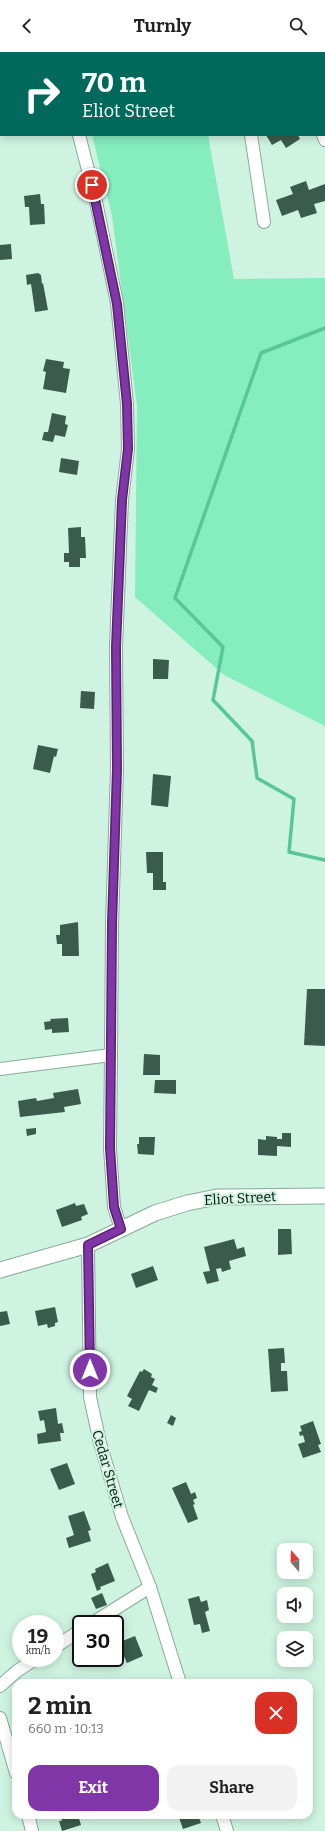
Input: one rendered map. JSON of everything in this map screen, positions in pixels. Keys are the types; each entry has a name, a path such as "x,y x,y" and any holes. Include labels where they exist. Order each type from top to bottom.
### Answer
{"main road":[{"name":"Eliot Street","path":"0,1270 88,1245 168,1209 187,1203 217,1197 325,1196"}],"street":[{"path":"79,136 95,197 117,304 127,404 128,449 122,500 116,647 117,769 112,924 110,1055 111,1163 114,1207 121,1229"},
{"path":"251,136 264,222"},
{"path":"0,1069 110,1055"},
{"name":"Cedar Street","path":"88,1245 90,1397 100,1443 122,1517 150,1586 179,1679"},
{"path":"105,1615 150,1586"},
{"path":"0,1686 23,1667"},
{"path":"0,1718 12,1759"},
{"path":"29,1819 32,1831"},
{"path":"223,1819 227,1831"}],"green space":[{"path":"92,136 208,136 234,279 325,278 325,726 224,675 135,597 137,406 112,216"}],"building":[{"path":"267,136 298,136 300,139 286,148 281,140 272,145"},
{"path":"306,181 309,190 325,184 325,201 314,204 317,213 301,218 298,210 282,216 276,200 293,194 290,187"},
{"path":"40,194 41,204 44,204 45,224 30,225 29,207 25,207 24,196"},
{"path":"11,244 12,259 0,260 0,245"},
{"path":"38,273 41,275 48,310 35,312 31,284 27,285 26,275"},
{"path":"46,359 64,362 63,368 70,369 66,393 43,389 46,372 43,371"},
{"path":"52,413 66,416 65,424 68,425 65,437 55,435 53,442 42,440 44,432 48,432"},
{"path":"61,458 79,461 77,475 59,472"},
{"path":"81,527 81,537 85,537 86,558 80,558 80,567 69,567 69,562 64,562 64,553 69,553 68,528"},
{"path":"153,659 169,660 168,679 153,679"},
{"path":"81,691 95,692 94,709 80,708"},
{"path":"38,745 58,749 56,757 54,756 50,773 33,769"},
{"path":"153,774 171,776 168,807 151,805"},
{"path":"146,852 163,852 163,882 166,882 166,890 153,890 153,873 147,873"},
{"path":"78,922 79,956 62,956 62,944 57,944 56,935 60,935 60,925"},
{"path":"307,989 325,989 325,1046 304,1045"},
{"path":"68,1018 69,1032 52,1033 52,1029 45,1030 44,1022 51,1021 50,1019"},
{"path":"144,1054 160,1055 160,1075 143,1075"},
{"path":"155,1080 176,1080 176,1094 154,1093"},
{"path":"78,1089 81,1104 64,1107 65,1112 20,1117 18,1101 36,1098 37,1101 54,1098 53,1093"},
{"path":"36,1128 36,1134 27,1136 26,1129"},
{"path":"282,1133 291,1133 291,1147 277,1146 277,1156 258,1155 258,1139 266,1140 266,1136 282,1139"},
{"path":"139,1137 155,1137 154,1155 138,1154 137,1144 139,1144"},
{"path":"75,1203 76,1206 84,1204 88,1214 81,1217 82,1220 62,1227 56,1210"},
{"path":"278,1229 291,1229 292,1254 278,1255"},
{"path":"234,1239 237,1249 244,1247 246,1256 229,1261 231,1269 222,1272 221,1268 216,1269 219,1281 207,1284 203,1272 210,1271 204,1247"},
{"path":"153,1266 158,1280 136,1288 131,1274"},
{"path":"55,1307 58,1322 55,1323 55,1326 48,1328 47,1324 38,1326 35,1311"},
{"path":"7,1311 10,1324 0,1326 0,1312"},
{"path":"284,1348 285,1363 281,1363 281,1371 287,1371 288,1391 271,1392 268,1349"},
{"path":"144,1369 152,1374 151,1377 155,1379 152,1385 158,1388 156,1393 149,1390 139,1411 128,1406 132,1399 127,1396 140,1371 142,1372"},
{"path":"56,1408 58,1424 62,1423 64,1433 60,1433 61,1441 38,1444 37,1434 46,1432 44,1420 40,1421 38,1411"},
{"path":"171,1415 176,1418 173,1426 167,1423"},
{"path":"313,1421 321,1444 318,1445 321,1452 303,1458 298,1444 305,1442 303,1435 300,1436 299,1432 302,1431 300,1426"},
{"path":"67,1463 75,1484 59,1490 50,1469"},
{"path":"186,1482 191,1494 195,1492 197,1498 193,1500 195,1504 193,1505 198,1519 188,1523 172,1488"},
{"path":"84,1511 91,1530 88,1531 91,1541 69,1548 66,1538 74,1535 68,1516"},
{"path":"108,1563 115,1581 100,1587 101,1589 97,1591 91,1574 96,1572 95,1569"},
{"path":"102,1593 107,1605 96,1609 91,1598"},
{"path":"199,1596 201,1602 207,1600 209,1610 205,1612 210,1631 202,1633 200,1624 194,1625 188,1599"},
{"path":"135,1636 143,1656 127,1663 124,1656 124,1640"},
{"path":"61,1819 79,1819 81,1825 62,1831 59,1821 62,1821"},
{"path":"179,1819 200,1819 201,1823 183,1829"}],"waterway":[{"path":"325,328 261,353 175,598 223,647 213,700 252,741 257,778 294,799 289,852 325,860"}],"route":[{"path":"90,1370 88,1245 121,1229 114,1207 110,1148 110,1055 112,924 117,769 116,647 122,500 128,449 127,404 117,304 92,185"}]}
